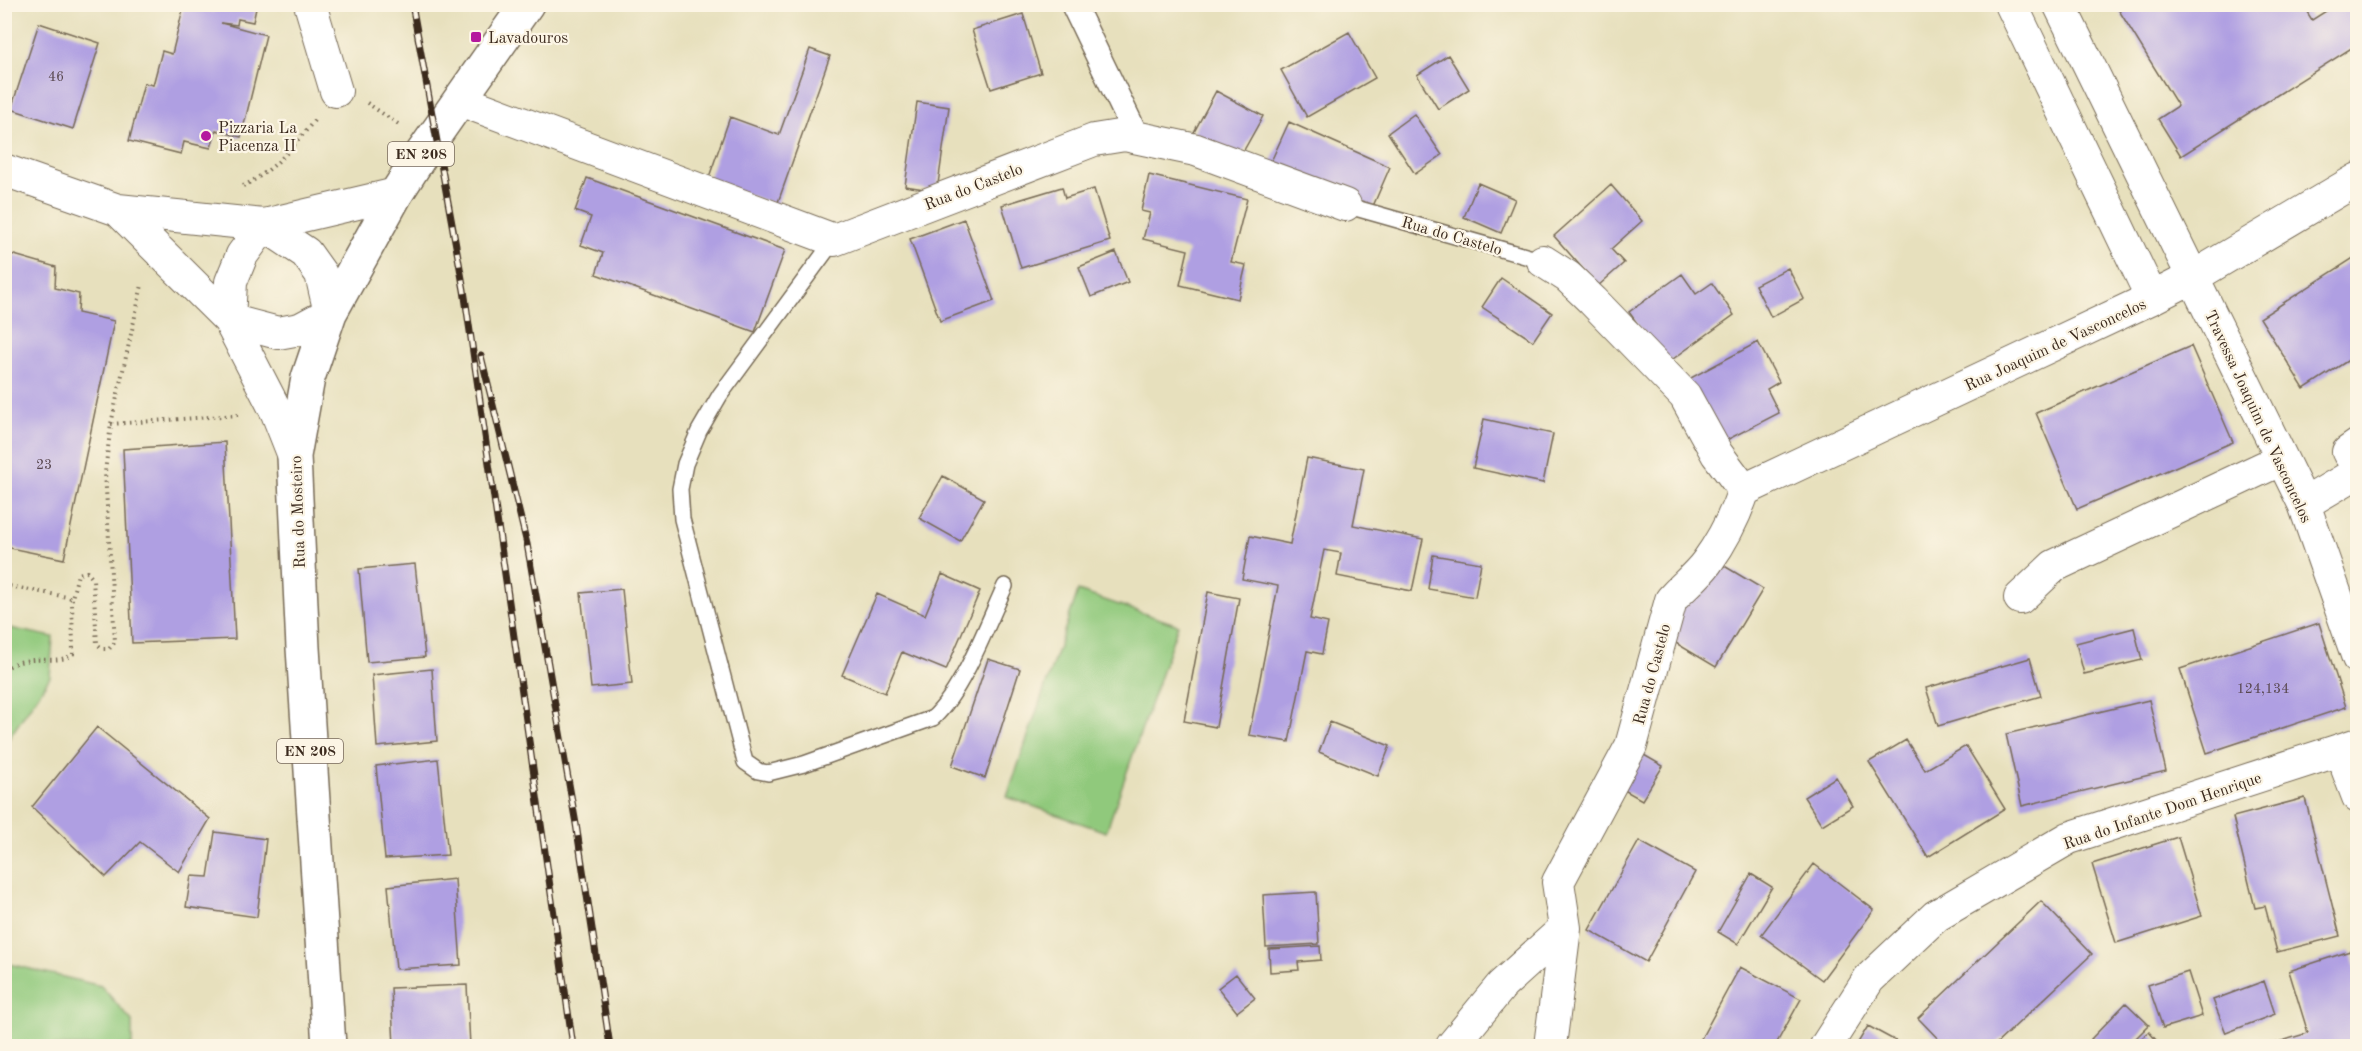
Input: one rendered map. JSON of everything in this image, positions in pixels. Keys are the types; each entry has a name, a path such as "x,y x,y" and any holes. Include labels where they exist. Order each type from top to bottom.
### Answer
{"main road":[{"name":"Rua do Mosteiro","path":"329,1047 303,648 294,456 308,378 330,313 396,194 527,4"}],"street":[{"path":"310,4 336,91"},
{"path":"1073,4 1137,138"},
{"path":"2011,4 2152,298"},
{"name":"Travessa Joaquim de Vasconcelos","path":"2059,4 2304,504 2358,658"},
{"path":"460,99 834,240"},
{"name":"Rua do Castelo","path":"834,240 1094,140 1125,135 1196,150 1345,205"},
{"path":"4,170 118,210 264,225 396,194"},
{"name":"Rua Joaquim de Vasconcelos","path":"1744,490 2152,298 2193,277 2358,179"},
{"path":"118,210 229,320 278,413 294,456"},
{"path":"229,320 278,333 300,329 330,313 321,274 306,253 264,225"},
{"path":"229,320 231,282 242,255 264,225"},
{"name":"Rua do Castelo","path":"1543,261 1568,277 1685,396 1717,454 1744,490 1734,519 1706,564 1671,600 1631,746 1558,882 1565,928 1550,1047"},
{"path":"2358,445 2348,452 2358,467"},
{"path":"2020,598 2054,566 2282,459"},
{"path":"2304,504 2358,472"},
{"path":"2349,747 2358,797"},
{"name":"Rua do Infante Dom Henrique","path":"1826,1047 1869,979 1936,916 2069,838 2349,747"},
{"path":"1452,1047 1502,985 1565,928"}],"lane":[{"name":"Rua do Castelo","path":"1345,205 1543,261"},
{"path":"834,240 720,395 699,431 685,464 680,489 682,519 744,762 758,771 768,773 804,764 933,718 946,706 956,689 1005,586"}],"path":[{"path":"239,188 256,179 282,159 336,91 369,104 398,123 421,155"},
{"path":"4,670 23,660 66,658 73,654 72,598 78,574 87,572 92,575 97,644 103,649 114,646 116,642 105,472 111,424 145,275 158,248"},
{"path":"111,424 219,415 278,413"},
{"path":"4,585 72,598"}],"green space":[{"path":"1078,591 1178,625 1106,832 1007,797"},
{"path":"5,627 53,637 50,677 5,744"},
{"path":"5,963 101,986 132,1021 132,1046 5,1046"}],"building":[{"path":"215,4 257,4 253,22 238,19 237,25 221,23 266,35 241,137 216,130 211,148 184,142 181,154 129,141 144,83 153,85 162,51 172,54 184,5 214,12"},
{"path":"2115,4 2302,4 2312,20 2337,4 2358,4 2358,54 2353,47 2181,156 2158,119 2178,106"},
{"path":"1023,14 1041,73 991,89 972,30"},
{"path":"39,23 100,43 73,129 11,109"},
{"path":"1349,32 1375,78 1307,117 1281,70"},
{"path":"810,49 830,56 777,205 708,180 730,117 779,135"},
{"path":"1448,55 1469,89 1438,109 1417,75"},
{"path":"1216,91 1263,116 1239,159 1193,134"},
{"path":"917,102 949,107 937,191 905,186"},
{"path":"1414,114 1442,155 1415,174 1388,133"},
{"path":"1289,122 1390,167 1370,213 1268,168"},
{"path":"1149,175 1247,199 1231,262 1246,265 1238,299 1180,285 1188,250 1143,239 1150,213 1141,211"},
{"path":"587,178 785,250 755,332 596,274 603,253 581,245 591,217 575,211"},
{"path":"1478,183 1515,199 1501,233 1464,217"},
{"path":"1611,185 1642,221 1611,249 1624,263 1598,286 1554,236"},
{"path":"1062,187 1065,198 1094,189 1110,241 1021,268 1002,205"},
{"path":"964,219 994,301 940,321 910,239"},
{"path":"4,252 56,267 55,288 79,294 78,313 114,321 64,559 5,547 5,381 9,359 4,358"},
{"path":"1116,252 1128,282 1091,297 1079,267"},
{"path":"2358,255 2358,354 2304,389 2260,318"},
{"path":"1788,268 1804,299 1771,317 1755,285"},
{"path":"1682,274 1696,294 1712,283 1734,315 1666,364 1629,312"},
{"path":"1501,278 1552,313 1533,341 1482,307"},
{"path":"1758,342 1779,382 1767,389 1779,413 1719,444 1687,380"},
{"path":"2191,346 2233,442 2077,509 2036,413"},
{"path":"1484,419 1553,434 1543,483 1473,468"},
{"path":"225,442 235,639 132,643 123,449"},
{"path":"1307,458 1364,469 1353,525 1423,539 1412,591 1337,576 1341,553 1324,550 1310,619 1328,623 1322,654 1307,651 1289,742 1249,735 1278,586 1242,579 1250,536 1290,544"},
{"path":"943,476 984,499 960,541 919,518"},
{"path":"1433,555 1481,563 1475,597 1428,589"},
{"path":"1711,558 1763,589 1716,667 1664,636"},
{"path":"415,564 425,657 367,662 359,569"},
{"path":"942,574 980,591 946,670 902,652 885,693 842,675 877,594 925,615"},
{"path":"622,589 632,684 591,688 581,593"},
{"path":"1208,592 1239,598 1216,727 1184,721"},
{"path":"2319,623 2346,707 2207,753 2180,669"},
{"path":"2134,628 2142,660 2084,674 2076,643"},
{"path":"2030,658 2041,696 1938,726 1926,688"},
{"path":"988,659 1020,669 985,778 952,766"},
{"path":"432,669 437,741 377,747 372,675"},
{"path":"2149,700 2166,771 2022,806 2006,734"},
{"path":"1330,722 1390,746 1378,776 1319,752"},
{"path":"97,727 210,819 179,872 140,842 106,877 32,807"},
{"path":"1906,740 1925,770 1966,746 2005,809 1928,857 1869,762"},
{"path":"1637,751 1663,766 1642,800 1617,786"},
{"path":"438,759 448,855 385,859 376,766"},
{"path":"1836,777 1853,806 1822,825 1804,797"},
{"path":"2305,798 2340,936 2277,952 2265,906 2255,908 2233,817"},
{"path":"215,832 266,839 257,917 186,907 191,876 208,877"},
{"path":"2178,837 2202,916 2116,943 2092,864"},
{"path":"1639,841 1695,872 1646,962 1589,930"},
{"path":"1814,864 1874,910 1822,980 1761,935"},
{"path":"1751,874 1772,887 1738,944 1718,932"},
{"path":"455,879 461,965 396,969 388,886"},
{"path":"1316,892 1319,944 1266,947 1263,895"},
{"path":"2041,901 2092,954 1994,1046 1945,1046 1918,1018"},
{"path":"1320,946 1321,960 1298,962 1299,970 1270,972 1269,949"},
{"path":"2350,951 2358,974 2358,1046 2276,1046 2275,1043 2308,1033 2289,971"},
{"path":"1740,967 1801,999 1775,1046 1697,1046"},
{"path":"2188,972 2202,1016 2163,1028 2148,985"},
{"path":"1236,974 1255,998 1237,1012 1218,988"},
{"path":"2264,981 2275,1014 2226,1033 2213,1000"},
{"path":"467,985 470,1046 394,1046 391,988"},
{"path":"2126,1003 2149,1025 2128,1046 2099,1046 2091,1039"},
{"path":"1868,1026 1905,1046 1856,1046"},
{"path":"2149,1032 2156,1040 2150,1046 2132,1046"}],"railway":[{"path":"412,4 464,290 573,1046"},
{"path":"481,356 527,544 576,824 610,1046"}],"place":[{"name":"Lavadouros","path":"476,37"},
{"name":"Pizzaria La Piacenza II","path":"206,136"}]}
